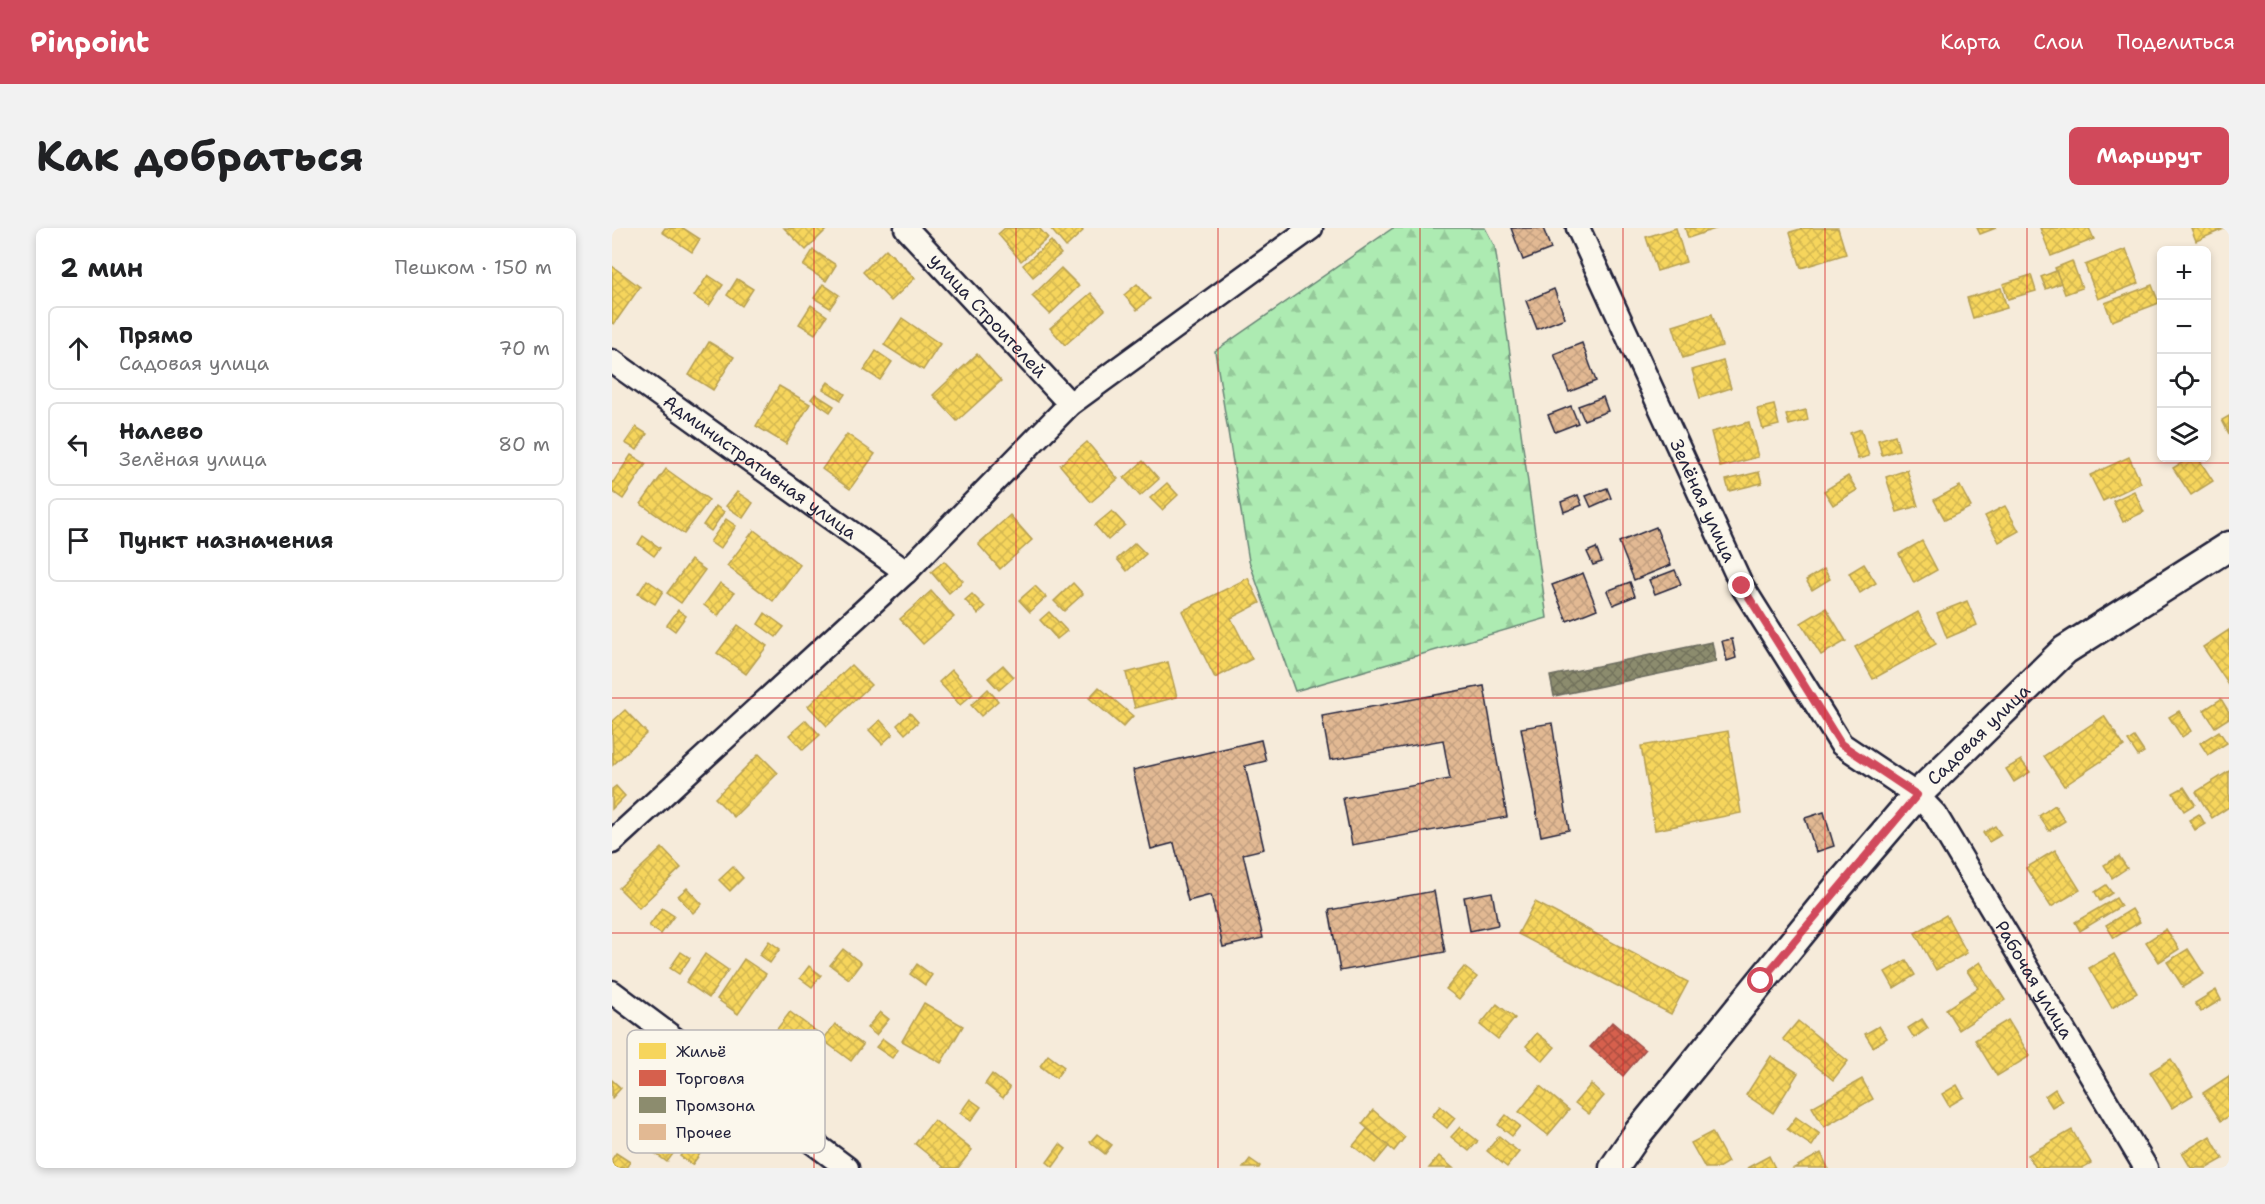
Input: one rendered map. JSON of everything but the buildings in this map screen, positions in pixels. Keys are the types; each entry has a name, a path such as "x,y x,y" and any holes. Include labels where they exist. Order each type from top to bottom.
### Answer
{"street":[{"name":"улица Строителей","path":"906,228 1070,404"},
{"path":"612,842 906,572 1070,404 1311,228"},
{"name":"Зелёная улица","path":"1578,228 1742,586 1841,744 1917,795"},
{"name":"Административная улица","path":"612,361 906,572"},
{"name":"Садовая улица","path":"1614,1168 1646,1124 1832,895 1917,795 2065,650 2229,546"},
{"name":"Рабочая улица","path":"1917,795 1935,814 2146,1168"},
{"path":"612,992 663,1030"},
{"path":"825,1152 847,1168"}],"green space":[{"path":"1393,228 1485,228 1495,247 1547,618 1295,691 1249,561 1215,351"}],"route":[{"path":"1742,586 1841,744 1917,795 1761,981"}]}
